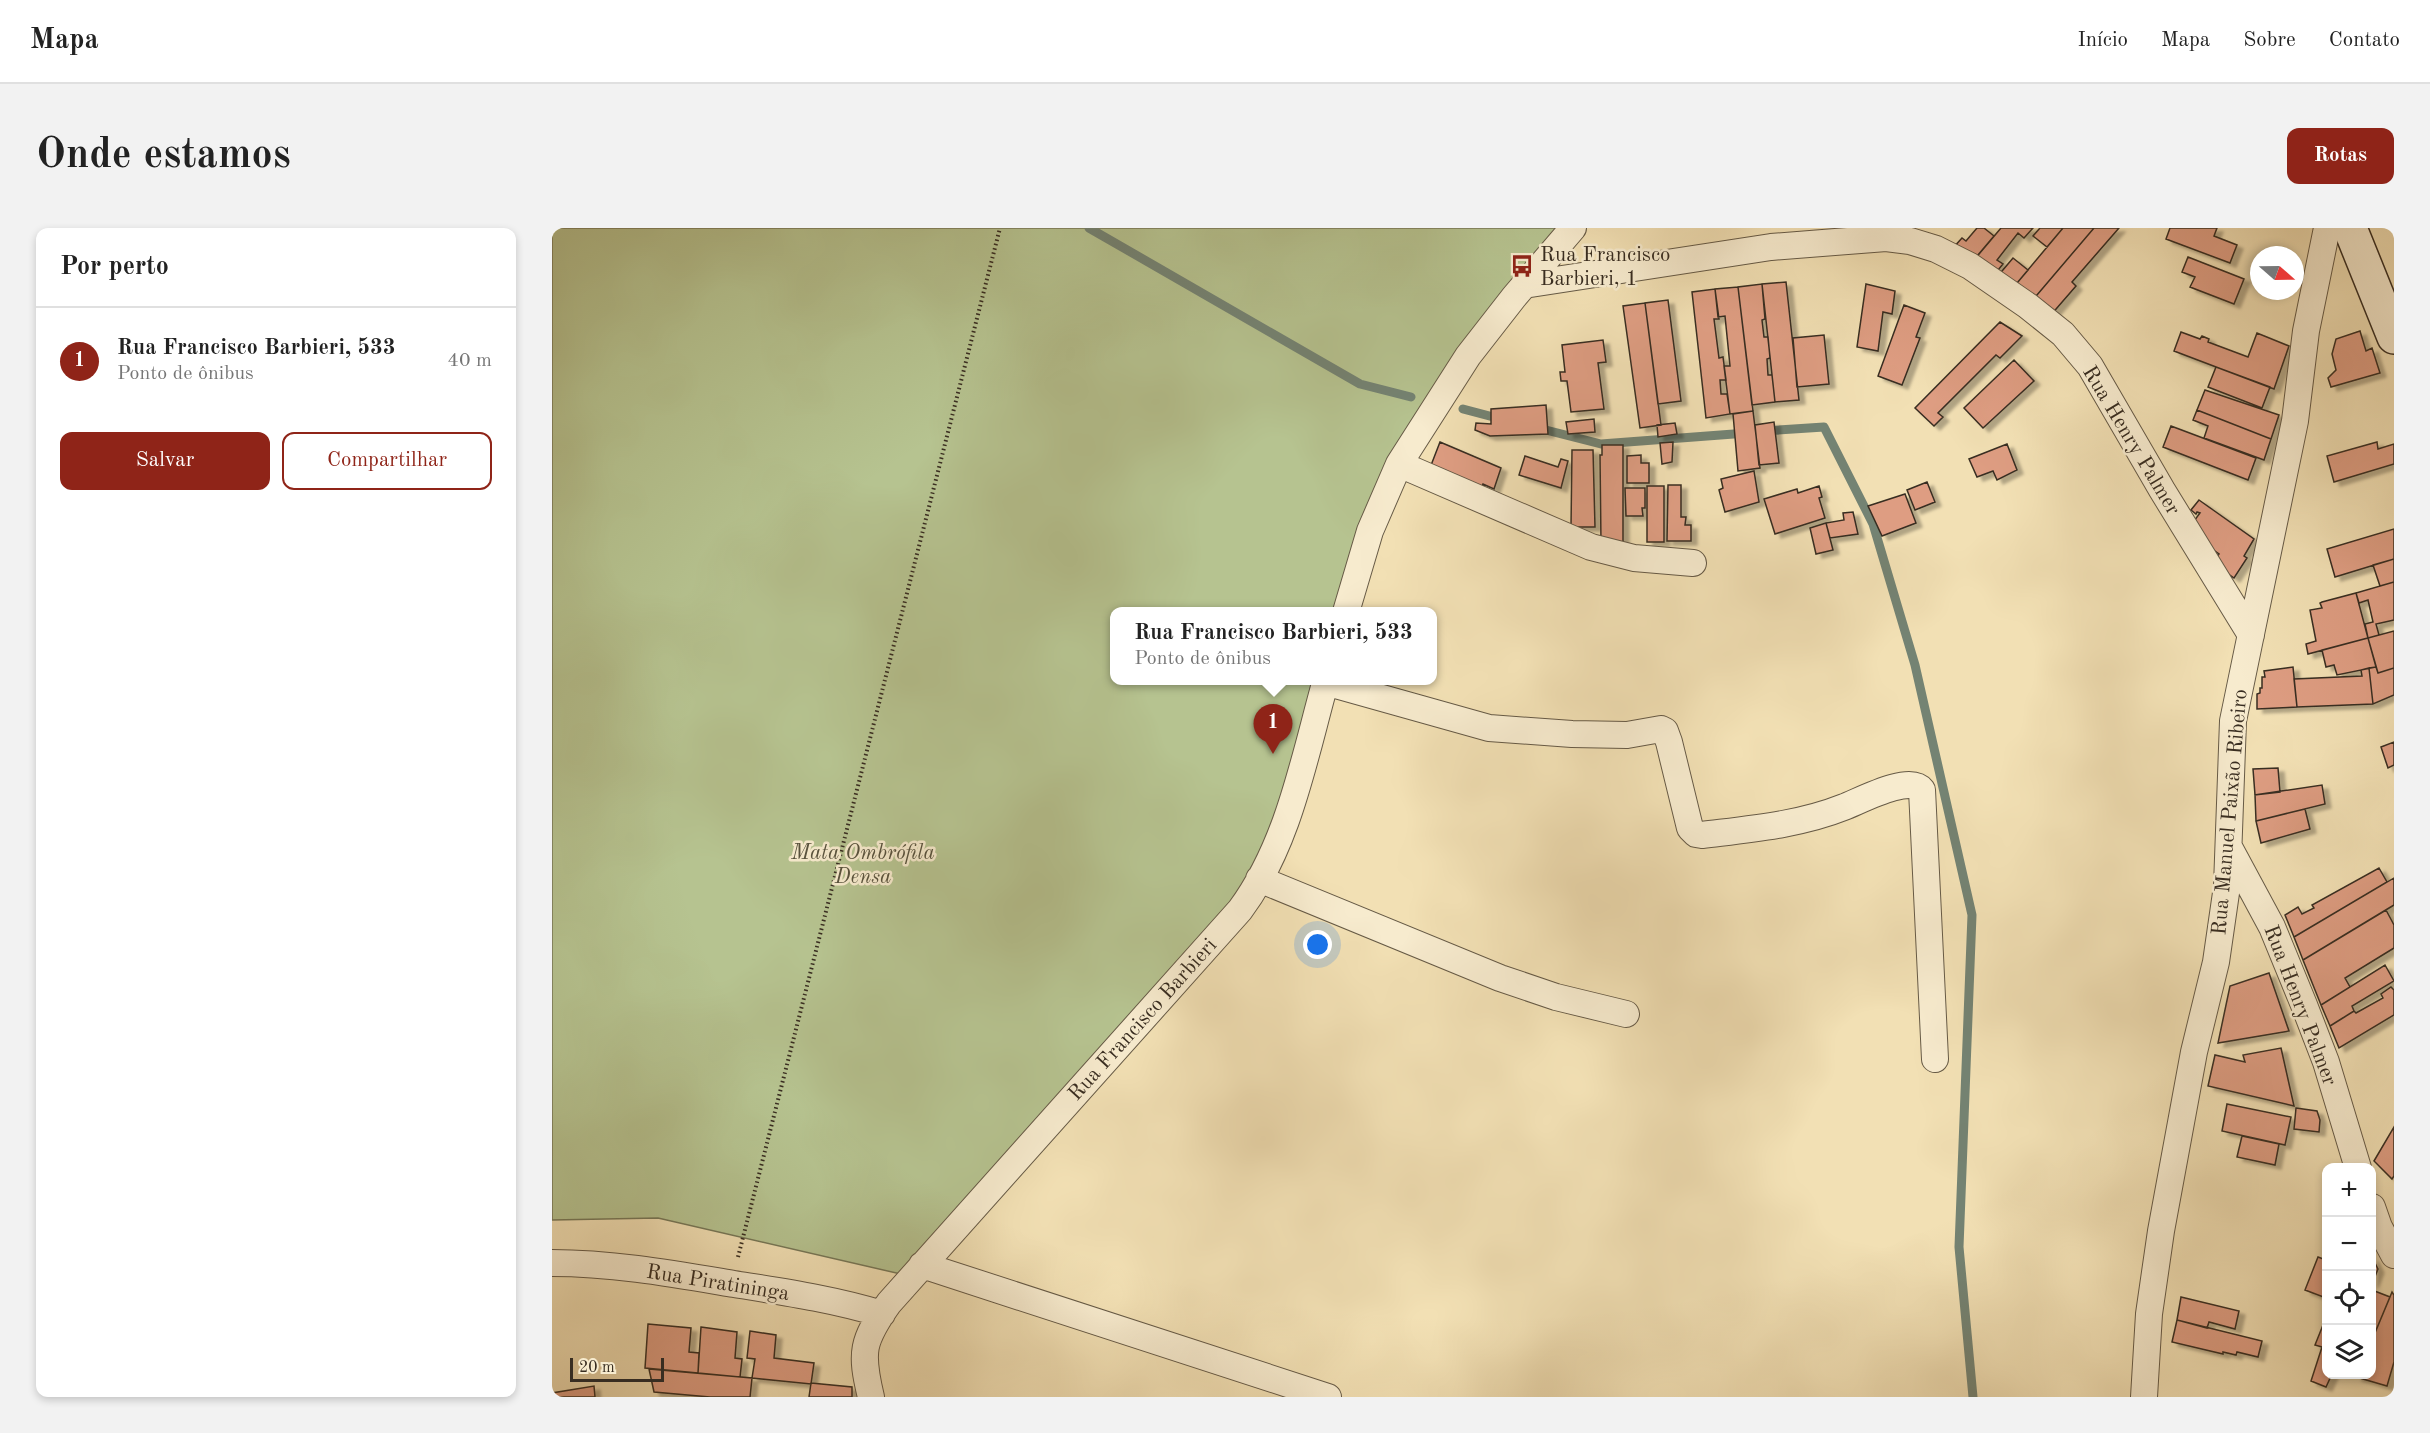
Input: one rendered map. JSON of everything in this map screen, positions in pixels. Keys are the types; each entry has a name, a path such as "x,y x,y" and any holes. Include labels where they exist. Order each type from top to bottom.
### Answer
{"main road":[{"path":"2350,228 2394,337"}],"street":[{"path":"1347,607 1370,531 1399,464 1468,356 1573,228"},
{"name":"Rua Manuel Paixão Ribeiro","path":"2144,1397 2149,1314 2161,1231 2194,1052 2216,962 2227,886 2233,721 2295,421 2306,331 2327,228"},
{"name":"Rua Henry Palmer","path":"1524,285 1771,247 1886,238 1910,241 1936,249 1970,266 2028,306 2062,334 2090,366 2162,490 2251,634"},
{"path":"1399,464 1591,547 1634,558 1693,563"},
{"name":"Rua Francisco Barbieri","path":"872,1397 864,1369 866,1342 882,1314 922,1265 1240,910 1253,892 1278,841 1301,773 1325,685"},
{"path":"1337,685 1489,728 1627,735 1661,729 1665,731 1672,752 1690,828 1702,836 1801,822 1882,791 1904,786 1920,787 1922,790 1935,1059"},
{"name":"Rua Henry Palmer","path":"2230,849 2272,927 2304,1005 2326,1062 2357,1163"},
{"path":"1259,879 1500,978 1556,997 1626,1014"},
{"path":"2376,1217 2394,1255"},
{"name":"Rua Piratininga","path":"552,1263 573,1263 675,1274 843,1302 882,1314"},
{"path":"922,1265 1328,1397"}],"path":[{"path":"732,1284 748,1211 1000,228"}],"green space":[{"name":"Mata Ombrófila Densa","path":"552,228 1576,228 1392,479 1352,607 1110,607 1110,685 1328,685 1250,896 918,1278 658,1218 552,1220"}],"building":[{"path":"1977,228 1984,228 1994,236 1972,262 1953,248 1962,238 1966,241"},
{"path":"2001,228 2033,228 2024,238 2018,233 1997,260 2003,264 1994,275 1974,260"},
{"path":"2040,228 2063,228 2047,247 2033,236"},
{"path":"2063,228 2094,228 2031,302 2012,289"},
{"path":"2094,228 2119,228 2072,282 2076,286 2050,316 2031,302"},
{"path":"2170,228 2217,228 2214,236 2237,245 2230,263 2166,239"},
{"path":"2188,257 2244,279 2234,304 2190,287 2195,277 2182,272"},
{"path":"2013,258 2028,270 2012,289 1997,277"},
{"path":"1786,282 1799,400 1775,402 1762,284"},
{"path":"1762,284 1765,319 1762,320 1764,337 1768,337 1770,358 1767,359 1768,375 1772,375 1775,402 1752,405 1738,287"},
{"path":"1866,284 1895,291 1892,314 1883,312 1878,351 1857,347"},
{"path":"1738,287 1753,411 1730,414 1724,366 1730,366 1725,316 1718,317 1715,289"},
{"path":"1715,289 1719,319 1714,319 1719,358 1723,357 1726,380 1720,380 1721,394 1727,394 1730,414 1706,418 1692,292"},
{"path":"1668,300 1681,401 1658,404 1645,303"},
{"path":"1645,303 1661,425 1640,428 1623,306"},
{"path":"1904,305 1925,313 1916,337 1920,338 1902,385 1878,376"},
{"path":"2000,322 2022,336 2000,358 1996,355 1938,413 1943,417 1934,426 1915,408"},
{"path":"2360,331 2366,351 2372,348 2380,373 2331,387 2328,378 2336,370 2332,354 2336,339"},
{"path":"2181,332 2200,339 2202,336 2209,339 2208,342 2248,357 2257,333 2289,346 2274,389 2174,351"},
{"path":"1824,335 1829,384 1797,387 1793,338"},
{"path":"1603,340 1606,362 1598,363 1604,409 1571,412 1567,381 1561,381 1560,372 1565,372 1562,345"},
{"path":"2014,360 2034,381 1983,428 1964,408"},
{"path":"2216,367 2270,387 2262,408 2208,387"},
{"path":"2205,390 2279,415 2271,439 2197,410"},
{"path":"1546,405 1548,434 1490,436 1475,430 1476,423 1491,424 1491,409"},
{"path":"2197,410 2271,439 2264,460 2204,438 2208,426 2193,420"},
{"path":"1753,411 1760,468 1738,471 1733,414"},
{"path":"1594,419 1595,432 1568,434 1566,422"},
{"path":"1774,422 1779,463 1759,465 1755,425"},
{"path":"1675,423 1677,434 1658,437 1657,425"},
{"path":"2171,426 2256,458 2248,480 2163,447"},
{"path":"1440,442 1501,468 1494,489 1483,484 1479,494 1428,473"},
{"path":"1673,442 1672,462 1662,464 1660,443"},
{"path":"2377,442 2378,449 2394,444 2394,464 2334,482 2327,456"},
{"path":"2007,444 2017,470 1997,480 1993,471 1977,477 1969,459"},
{"path":"1602,445 1623,445 1623,544 1601,543 1600,455 1602,455"},
{"path":"1572,450 1593,450 1595,527 1571,527"},
{"path":"1641,455 1641,463 1649,463 1649,483 1627,483 1627,456"},
{"path":"1525,456 1558,467 1561,459 1568,461 1561,488 1519,475"},
{"path":"1754,471 1759,502 1725,512 1719,490 1723,488 1721,479"},
{"path":"1927,482 1935,502 1915,510 1907,490"},
{"path":"1668,485 1681,485 1681,517 1686,517 1685,525 1691,525 1691,541 1667,541"},
{"path":"1647,486 1664,486 1664,542 1647,542"},
{"path":"1819,486 1822,497 1819,498 1825,518 1775,534 1764,499 1797,489 1798,493"},
{"path":"1625,488 1645,488 1643,516 1626,516"},
{"path":"1905,494 1916,523 1882,536 1868,506"},
{"path":"2199,500 2254,539 2244,556 2247,558 2234,578 2213,563 2219,554 2192,535 2194,521 2200,513 2196,514 2191,510"},
{"path":"1853,512 1858,534 1830,538 1826,523 1844,520 1843,513"},
{"path":"1826,523 1833,550 1816,554 1810,528"},
{"path":"2394,529 2394,559 2335,577 2327,549"},
{"path":"2394,559 2394,582 2380,586 2373,565"},
{"path":"2394,582 2394,620 2376,624 2379,635 2368,638 2365,624 2373,622 2368,600 2359,603 2356,593"},
{"path":"2356,593 2368,638 2308,654 2306,644 2316,641 2310,610 2322,608 2320,603 2322,602"},
{"path":"2394,631 2394,668 2378,673 2368,638"},
{"path":"2368,638 2376,667 2337,675 2334,665 2326,667 2322,650"},
{"path":"2293,667 2297,707 2257,709 2257,694 2262,688 2264,671"},
{"path":"2376,667 2378,673 2394,668 2394,695 2373,704 2369,668"},
{"path":"2369,668 2373,704 2297,707 2294,679 2362,676 2361,670"},
{"path":"2394,742 2394,765 2388,768 2381,747"},
{"path":"2278,768 2280,792 2255,795 2253,769"},
{"path":"2322,785 2325,804 2256,821 2255,795"},
{"path":"2305,809 2310,829 2261,843 2256,821"},
{"path":"2379,868 2387,882 2294,937 2285,915 2298,907 2302,914 2314,908 2312,905"},
{"path":"2394,878 2394,905 2303,960 2294,937"},
{"path":"2386,910 2394,925 2394,948 2345,978 2350,987 2321,1005 2303,960"},
{"path":"2385,965 2394,981 2352,1006 2354,1011 2330,1026 2321,1005"},
{"path":"2269,973 2289,1031 2218,1043 2230,986"},
{"path":"2391,987 2394,990 2394,1015 2339,1048 2330,1026 2354,1011 2356,1013 2383,998 2381,994"},
{"path":"2281,1048 2294,1106 2208,1086 2215,1055 2245,1062 2243,1055"},
{"path":"2227,1104 2291,1117 2285,1145 2222,1131"},
{"path":"2296,1108 2317,1111 2320,1120 2319,1132 2294,1129"},
{"path":"2394,1127 2394,1176 2392,1179 2374,1161"},
{"path":"2242,1136 2279,1144 2275,1165 2237,1157"},
{"path":"2318,1257 2322,1258 2322,1296 2305,1290"},
{"path":"2376,1292 2390,1297 2376,1330"},
{"path":"2392,1292 2394,1295 2394,1362 2387,1386 2363,1379 2376,1379 2376,1330"},
{"path":"2181,1297 2239,1311 2235,1329 2209,1322 2207,1328 2177,1320"},
{"path":"2177,1320 2262,1341 2258,1357 2237,1352 2236,1355 2223,1352 2223,1354 2172,1342"},
{"path":"648,1324 691,1328 689,1352 699,1353 698,1373 645,1368"},
{"path":"701,1327 737,1332 735,1358 742,1359 740,1377 698,1373"},
{"path":"2322,1328 2322,1347 2315,1345"},
{"path":"750,1331 776,1335 774,1358 814,1363 811,1384 752,1378 755,1359 747,1358"},
{"path":"2322,1347 2322,1379 2330,1379 2326,1387 2311,1381"},
{"path":"649,1369 752,1378 750,1397 710,1397 654,1392"},
{"path":"811,1383 852,1387 852,1397 809,1397"},
{"path":"594,1386 595,1397 552,1397 552,1393"}],"waterway":[{"path":"1089,228 1360,384 1411,397"},
{"path":"1463,409 1501,419"},
{"path":"1764,431 1824,427 1873,524 1915,665 1972,915 1959,1247 1973,1397"},
{"path":"1538,428 1601,444 1747,433"}],"place":[{"name":"Rua Francisco Barbieri, 1","path":"1522,266"},
{"name":"Rua Francisco Barbieri, 533","path":"1273,754"}]}
